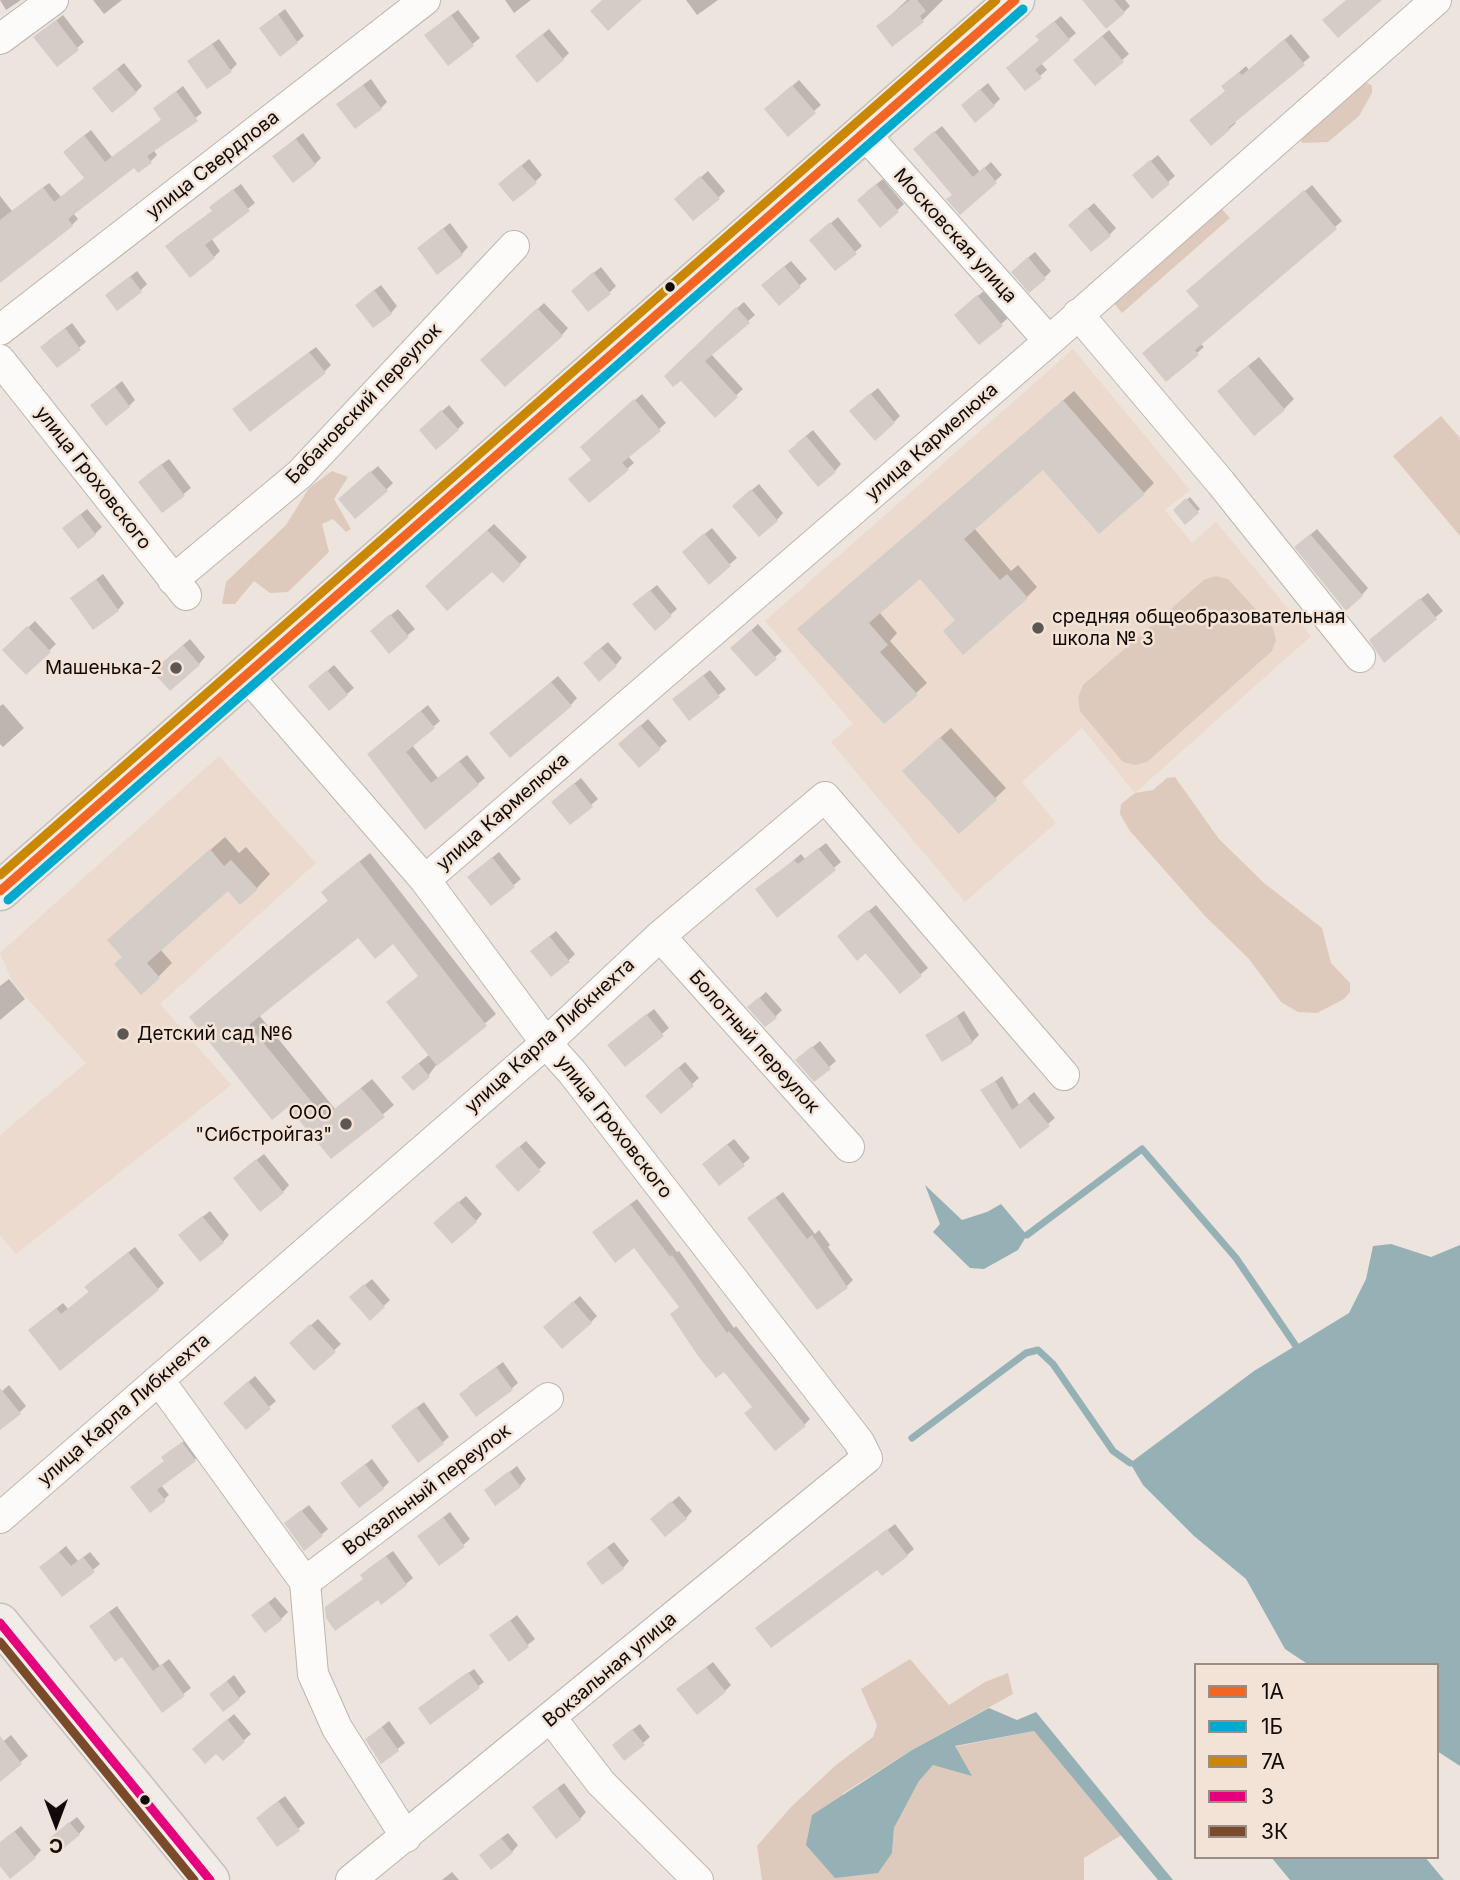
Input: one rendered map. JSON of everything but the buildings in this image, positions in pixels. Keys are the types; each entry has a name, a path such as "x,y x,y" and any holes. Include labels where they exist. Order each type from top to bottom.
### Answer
{"main road":[{"path":"0,891 1014,0"},
{"path":"0,1623 209,1880"}],"street":[{"path":"0,39 53,0"},
{"name":"улица Свердлова","path":"0,330 425,0"},
{"name":"улица Кармелюка","path":"425,880 1049,341 1436,0"},
{"name":"Московская улица","path":"862,131 1049,341"},
{"name":"Бабановский переулок","path":"180,588 300,474 514,246"},
{"path":"1078,314 1222,483 1360,657"},
{"name":"улица Гроховского","path":"0,360 180,588"},
{"name":"улица Гроховского","path":"246,674 425,880 546,1043 572,1072 859,1442 867,1458"},
{"name":"улица Карла Либкнехта","path":"0,1518 546,1043 660,936 825,797 1064,1075"},
{"name":"Болотный переулок","path":"660,936 849,1147"},
{"path":"159,1380 305,1582 313,1674 337,1728 406,1837"},
{"name":"Вокзальный переулок","path":"305,1582 548,1398"},
{"name":"Вокзальная улица","path":"351,1880 867,1458"},
{"path":"551,1718 601,1783 698,1880"}],"shaded area":[{"path":"1362,79 1372,86 1372,93 1359,116 1328,142 1302,143 1301,137"},
{"path":"1220,207 1230,218 1122,313 1113,302"},
{"name":"средняя общеобразовательная школа № 3","path":"1073,349 1190,490 1165,510 1192,543 1216,522 1311,636 1135,793 1082,728 1022,782 1056,823 965,902 831,742 853,724 765,621"},
{"path":"1441,416 1460,438 1460,536 1393,456"},
{"path":"332,471 348,477 334,499 351,529 346,532 333,519 322,524 329,552 288,592 270,593 254,581 235,604 222,604 226,582 286,525 309,488"},
{"path":"1216,576 1228,579 1273,628 1276,640 1272,651 1147,762 1135,765 1123,762 1080,711 1078,698 1083,685 1204,580"},
{"name":"Детский сад №6","path":"219,756 316,863 160,1004 231,1085 16,1254 0,1235 0,1135 86,1063 13,983 0,953"},
{"path":"1175,777 1219,839 1264,883 1322,928 1331,963 1350,983 1350,992 1344,999 1317,1013 1298,1012 1281,1002 1249,959 1205,916 1130,831 1120,814 1121,804 1135,793 1153,790 1167,778"},
{"path":"910,1659 949,1705 985,1682 1008,1673 1013,1694 912,1750 842,1794 892,1853 894,1828 919,1781 933,1764 971,1775 954,1747 1034,1731 1123,1834 1084,1858 1084,1880 762,1880 757,1846 791,1807 836,1765 873,1737 877,1725 861,1689"}],"water":[{"path":"925,1185 962,1220 1001,1204 1027,1235 1018,1250 984,1269 970,1268 933,1232 940,1224"},
{"path":"1391,1244 1431,1257 1460,1245 1460,1766 1439,1752 1439,1663 1306,1663 1285,1649 1246,1579 1194,1536 1143,1485 1130,1463 1254,1371 1349,1313 1366,1279 1373,1246"},
{"path":"989,1708 1017,1720 1036,1712 1173,1880 1158,1880 1034,1731 955,1746 972,1776 933,1765 919,1781 894,1828 892,1853 878,1873 835,1878 806,1845 812,1815 912,1750"},
{"path":"1273,1859 1427,1859 1444,1880 1290,1880"}],"waterway":[{"path":"1027,1235 1142,1149 1236,1258 1296,1346"},
{"path":"912,1438 1026,1353 1038,1350 1053,1364 1113,1451 1130,1463"}],"transit line":[{"name":"7А","path":"0,875 996,0"},
{"name":"1А","path":"0,891 1015,0"},
{"name":"1Б","path":"8,900 1023,9"},
{"name":"3","path":"0,1623 210,1880"},
{"name":"3К","path":"0,1642 194,1880"}],"place":[{"name":"средняя общеобразовательная школа № 3","path":"1038,628"},
{"name":"Машенька-2","path":"176,668"},
{"name":"Детский сад №6","path":"123,1034"},
{"name":"ООО \"Сибстройгаз\"","path":"346,1124"}]}
